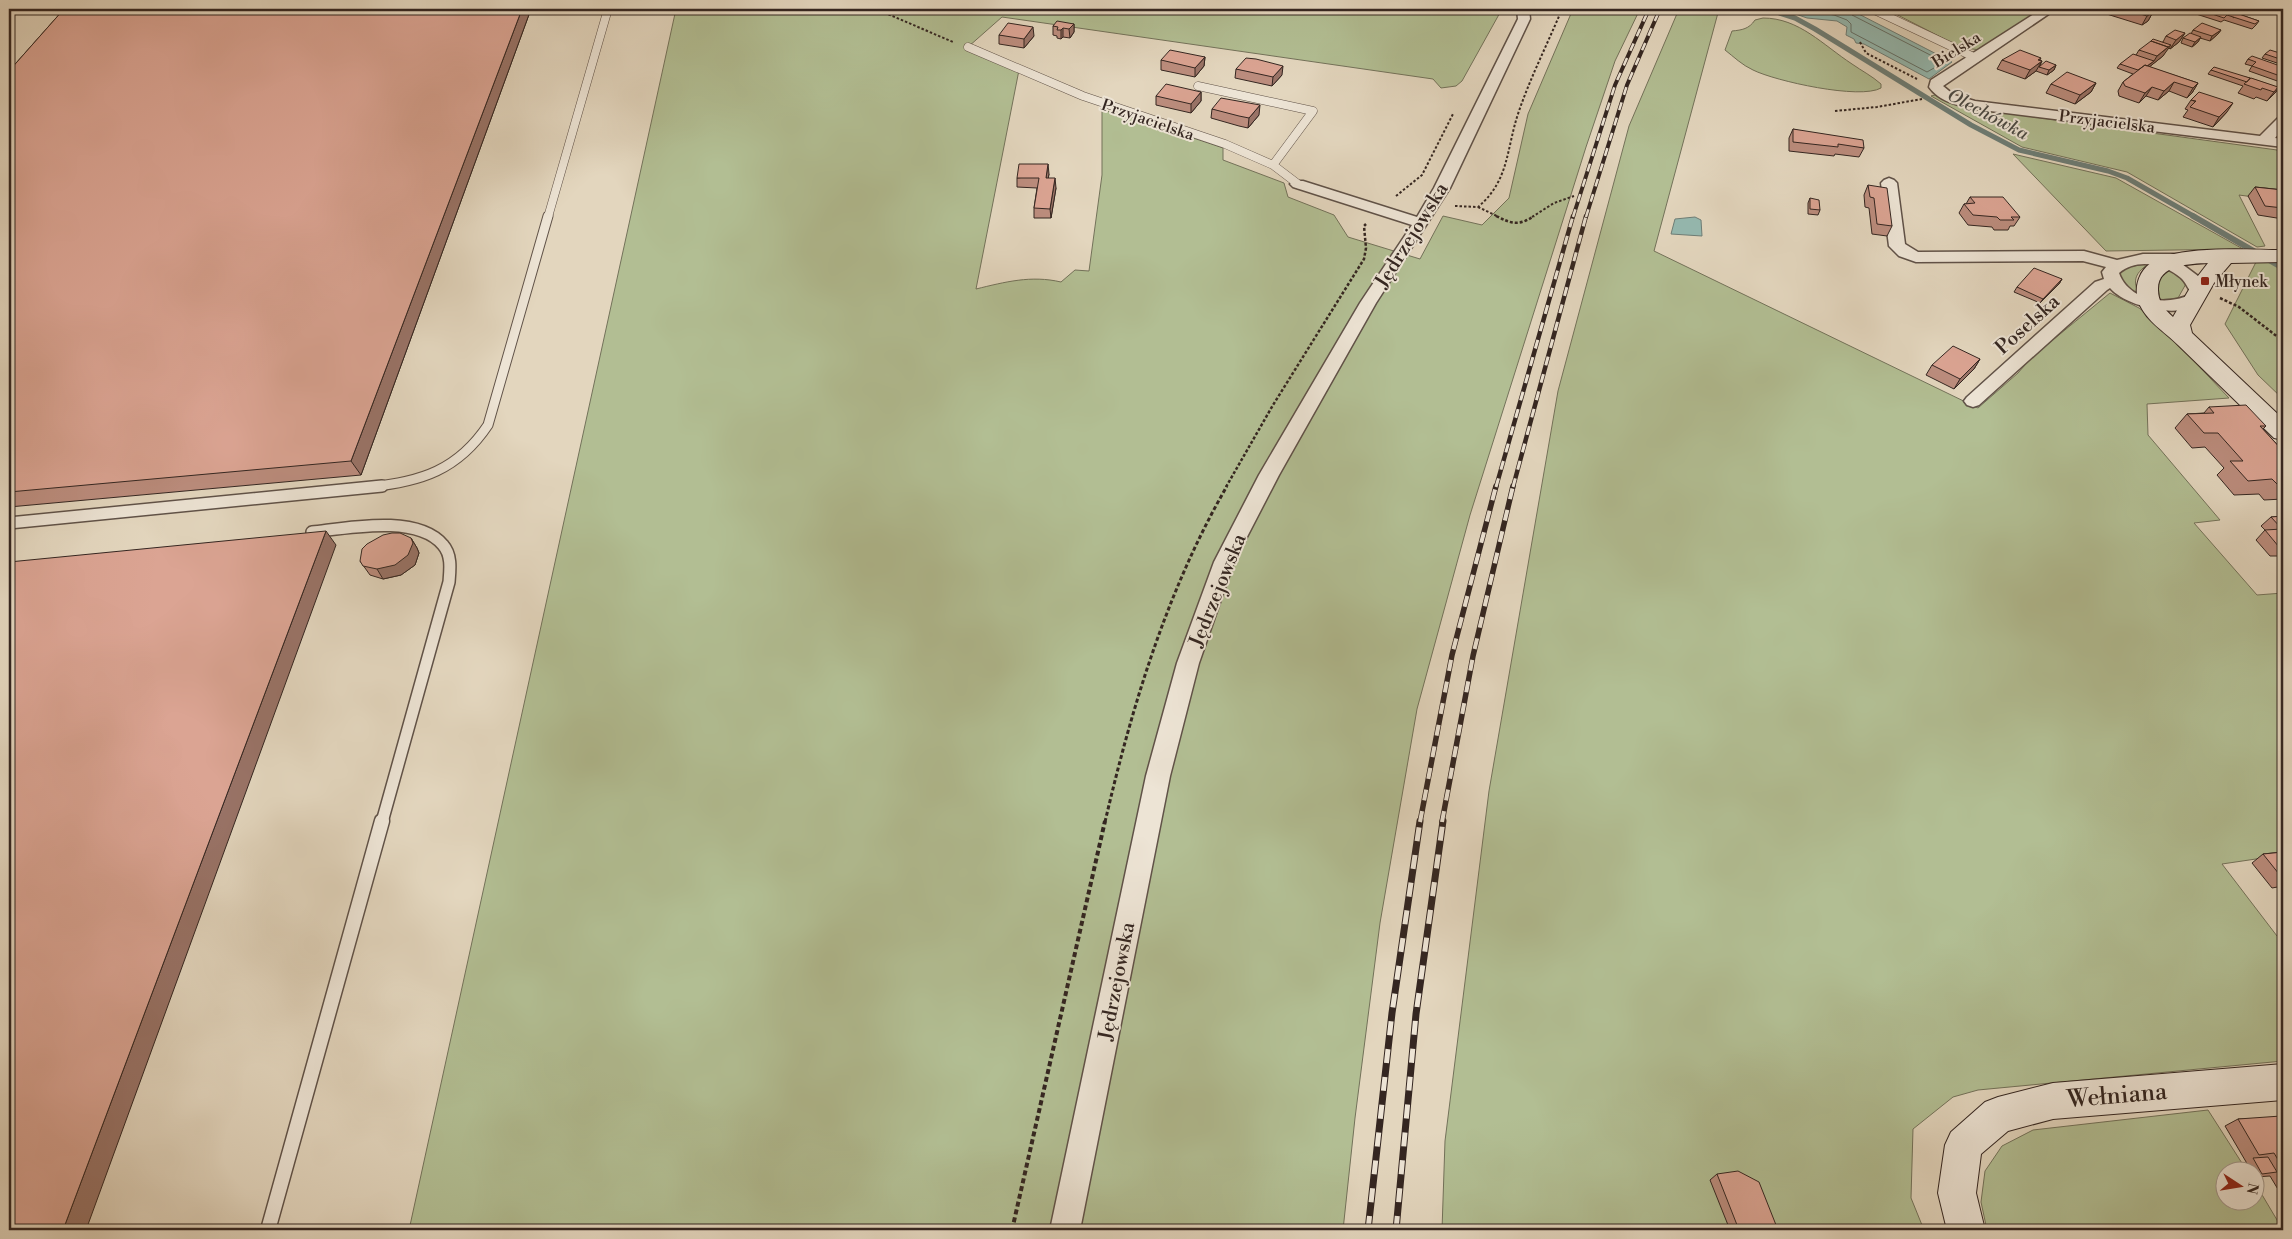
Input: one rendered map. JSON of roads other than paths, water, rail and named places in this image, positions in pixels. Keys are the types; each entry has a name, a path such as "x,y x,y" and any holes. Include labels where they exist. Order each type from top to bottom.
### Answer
{"street":[{"name":"Jędrzejowska","path":"1065,1230 1158,776 1188,663 1224,562 1269,475 1368,303 1434,203 1524,18 1523,9"},
{"name":"Bielska","path":"1936,88 1936,82 2050,9"},
{"name":"Przyjacielska","path":"1936,88 1949,98 1974,105 2283,143"},
{"path":"2263,141 2283,121"},
{"path":"1889,182 1897,246 1910,255 2084,256 2116,265"},
{"name":"Przyjacielska","path":"1298,184 1422,223"},
{"path":"2197,295 2185,304 2172,306 2150,304 2122,292 2112,282 2110,272 2116,265 2131,260 2168,261 2283,256"},
{"path":"2180,335 2179,324 2224,258"},
{"path":"2168,261 2194,280 2197,295"},
{"path":"2168,261 2153,272 2147,283 2147,294 2150,304 2163,321 2283,432"},
{"name":"Poselska","path":"1973,401 2101,286 2112,282"},
{"name":"Wełniana","path":"1966,1230 1958,1193 1964,1145 1998,1115 2053,1101 2283,1082"}],"lane":[{"path":"9,523 399,484 426,477 456,463 476,444 488,426 608,9"},
{"path":"1872,9 1976,58"},
{"name":"Przyjacielska","path":"968,47 1083,96 1225,144 1273,165 1298,184"},
{"path":"1198,86 1312,110 1273,165"},
{"path":"268,1230 449,582 450,561 443,544 421,528 390,525 302,533"}],"water":[{"path":"1789,9 1849,9 1952,62 1929,79 1864,44 1856,43 1854,39 1846,35 1847,27 1837,21 1807,18 1787,11"},
{"path":"1695,217 1701,220 1702,236 1671,234 1675,219"}],"waterway":[{"name":"Olechówka","path":"1767,9 1795,18 1815,29 1971,125 2019,150 2108,171 2127,178 2195,217"},
{"name":"Olechówka","path":"2193,216 2283,268"}],"railway":[{"path":"1573,217 1615,85 1649,9"},
{"path":"1586,217 1627,85 1660,9"},
{"path":"1496,487 1573,216"},
{"path":"1513,487 1586,216"},
{"path":"1420,822 1452,655 1496,486"},
{"path":"1442,822 1473,656 1513,486"},
{"path":"1368,1230 1392,1013 1420,821"},
{"path":"1396,1230 1416,1014 1443,821"}],"place":[{"name":"Młynek","path":"2205,281"}]}
